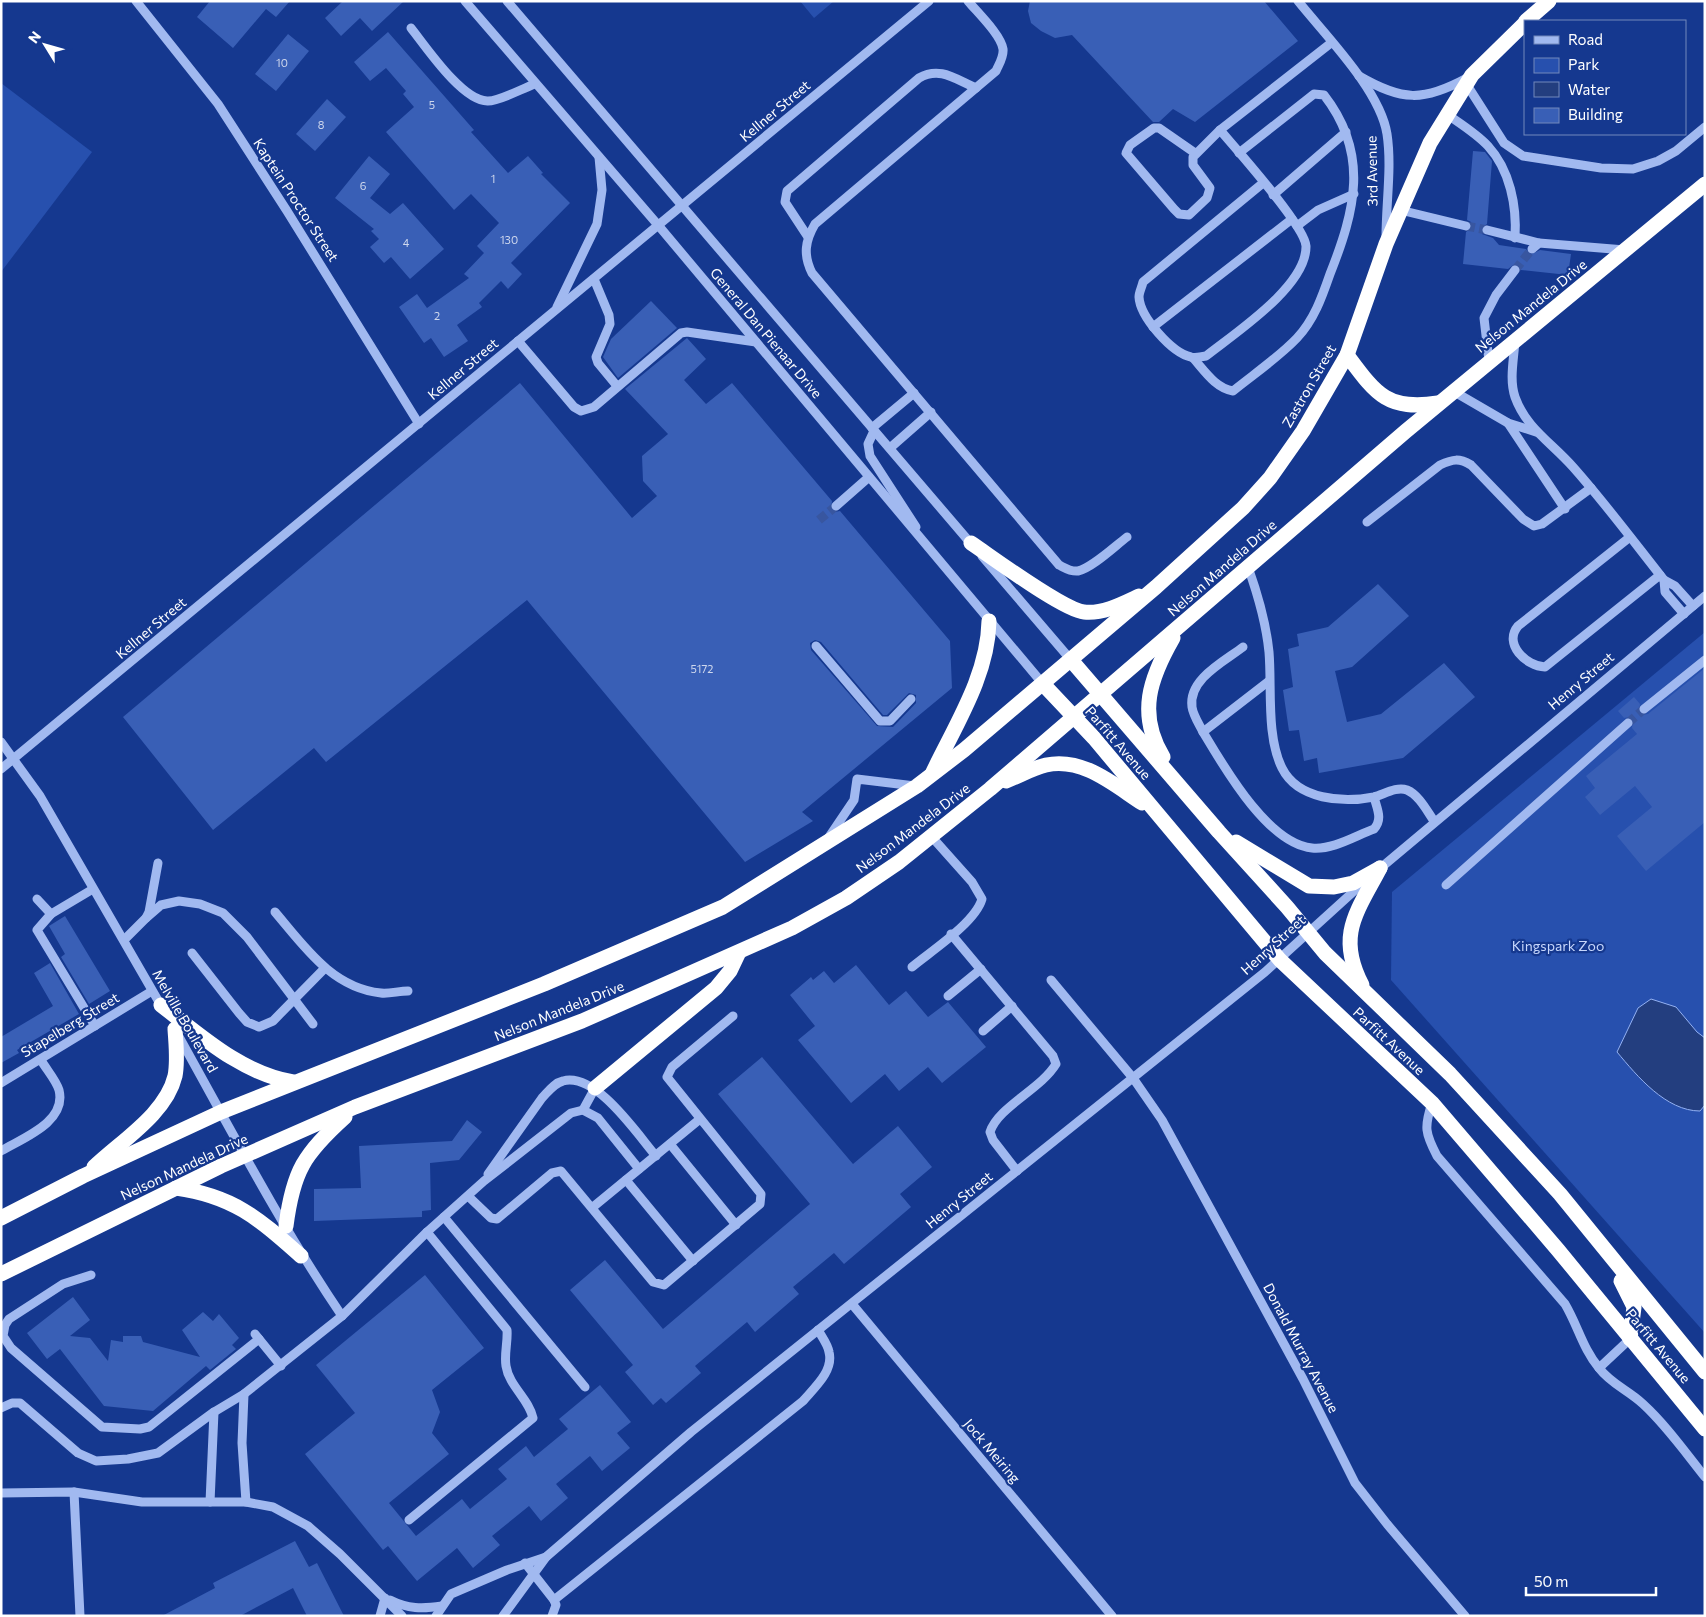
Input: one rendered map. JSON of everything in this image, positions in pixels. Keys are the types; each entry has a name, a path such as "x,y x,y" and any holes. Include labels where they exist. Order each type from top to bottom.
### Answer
{"highway":[{"name":"Zastron Street","path":"1528,20 1549,1"},
{"name":"Zastron Street","path":"1071,660 1156,588 1243,508 1270,478 1303,431 1348,355 1386,244 1430,143 1470,80 1524,24"},
{"name":"Nelson Mandela Drive","path":"1,1274 244,1156 355,1107 582,1021 792,928 846,898 899,862 990,789 1453,391 1705,184"},
{"path":"1348,355 1375,390 1390,401 1404,405 1440,403"},
{"path":"971,543 1047,594 1082,612 1108,609 1156,588"},
{"path":"931,776 981,669 989,642 989,621"},
{"path":"1177,782 1158,749 1148,712 1150,691 1155,672 1180,627"},
{"path":"1,1218 84,1176 221,1112 544,984 723,907 822,848 917,786 1071,660"},
{"name":"Parfitt Avenue","path":"1071,660 1326,954 1450,1074 1560,1194 1705,1372"},
{"name":"Parfitt Avenue","path":"1043,684 1074,717 1280,960 1432,1103 1558,1250 1705,1429"},
{"path":"990,789 1046,765 1076,765 1092,771 1154,811"},
{"path":"1219,832 1309,886 1334,887 1353,883 1380,868"},
{"path":"1369,997 1354,968 1350,950 1350,932 1380,868"},
{"path":"595,1088 716,988 730,971 738,952"},
{"path":"161,1005 207,1040 253,1071 274,1079 293,1082"},
{"path":"84,1176 144,1122 167,1094 174,1078 177,1063 175,1030"},
{"path":"286,1226 292,1185 299,1168 330,1131 355,1107"},
{"path":"176,1188 199,1191 242,1207 302,1256"},
{"path":"1560,1194 1580,1232 1622,1282 1632,1299 1635,1315 1630,1339"}],"street":[{"name":"Kaptein Proctor Street","path":"136,1 218,104 351,313 418,424"},
{"name":"General Dan Pienaar Drive","path":"465,1 658,226 1043,684"},
{"name":"General Dan Pienaar Drive","path":"507,1 1071,660"},
{"name":"Kellner Street","path":"1,769 929,1"},
{"path":"968,1 1000,40 1003,50 996,71 815,224 805,248 808,264 812,273 1059,565 1069,570 1078,571 1088,567 1127,537"},
{"name":"3rd Avenue","path":"1298,1 1359,75 1381,116 1386,132 1389,166 1386,244"},
{"path":"411,28 453,80 476,98 489,101 535,84"},
{"path":"1195,153 1159,128 1154,128 1130,145 1126,153 1174,209 1184,216 1189,215 1209,194 1210,188 1192,162 1195,153 1220,130 1332,43"},
{"path":"808,237 785,202 787,191 919,78 928,73 938,71 976,88"},
{"name":"3rd Avenue","path":"1359,75 1394,94 1412,97 1432,94 1470,80"},
{"path":"1470,80 1504,143 1523,156 1601,168 1633,169 1658,161 1676,151 1705,127"},
{"path":"1239,153 1314,94 1324,95 1346,132 1353,157 1354,194 1347,227 1322,297 1312,318 1297,338 1233,391 1224,390 1192,358 1172,348 1152,327 1139,298 1143,282 1263,183"},
{"path":"1448,114 1487,145 1503,170 1516,213 1514,238"},
{"path":"1192,358 1206,356 1283,294 1297,276 1306,245 1294,223 1220,130"},
{"path":"1272,195 1346,132"},
{"path":"555,311 578,266 596,224 602,190 599,158"},
{"path":"1152,327 1294,223 1335,200 1354,194"},
{"path":"1400,210 1466,226"},
{"path":"1486,230 1539,243 1625,250"},
{"path":"1532,250 1539,243"},
{"path":"1489,361 1484,318 1492,300 1515,270"},
{"path":"594,279 609,315 610,324 596,352 596,357 598,363 617,386"},
{"path":"518,341 574,407 581,411 594,407 681,333 687,332 756,342"},
{"path":"1515,340 1512,377 1514,395 1522,412 1536,432 1592,488 1662,577 1675,586 1693,606"},
{"path":"1453,391 1508,422 1536,432"},
{"path":"914,392 873,429 868,444 870,456 905,508 927,547"},
{"path":"890,448 931,412"},
{"path":"1508,422 1565,509"},
{"path":"1367,522 1440,464 1453,459 1462,460 1472,465 1528,524 1534,526 1542,524 1565,509 1592,488"},
{"path":"836,506 869,477"},
{"path":"1630,537 1518,626 1513,632 1512,637 1518,652 1526,661 1536,666 1545,666 1662,577"},
{"path":"1248,567 1262,608 1269,653 1269,681 1276,753 1283,770 1296,785 1314,795 1338,800 1374,797 1398,790 1406,790 1418,799 1434,821"},
{"path":"1662,577 1665,592 1684,614"},
{"name":"Henry Street","path":"546,1557 691,1432 1280,960 1308,932 1434,821 1705,596"},
{"path":"816,646 880,721 890,721 911,699"},
{"path":"1243,647 1202,678 1193,692 1192,707 1203,732 1230,777 1250,804 1284,837 1299,846 1327,847 1374,829 1379,824 1380,817 1374,797"},
{"path":"1644,709 1705,660"},
{"path":"1203,732 1269,681"},
{"path":"1446,885 1628,723"},
{"name":"Melville Boulevard","path":"1,742 40,796 124,940 302,1256 342,1316"},
{"path":"822,848 854,800 857,779 917,786"},
{"path":"912,967 980,907 982,899 972,882 932,836"},
{"path":"146,918 151,905 158,863"},
{"path":"94,889 51,914 37,930 96,1026"},
{"path":"37,899 51,914"},
{"path":"124,940 161,905 179,901 200,904 223,913 247,937 313,1024"},
{"path":"275,912 324,969 349,984 380,993 408,991"},
{"path":"951,934 1053,1056 1056,1064 1050,1075 992,1126 990,1132 993,1140 1017,1171"},
{"path":"192,953 247,1022 259,1027 274,1021 324,969"},
{"path":"948,996 981,970"},
{"name":"Donald Murray Avenue","path":"1051,980 1133,1078 1166,1127 1304,1379 1355,1483 1465,1616"},
{"name":"Stapelberg Street","path":"1,1083 152,991"},
{"path":"983,1031 1012,1006"},
{"path":"468,1196 491,1218 497,1219 552,1173 561,1171 656,1284 664,1285 760,1204 761,1194 669,1082 667,1073 733,1016"},
{"path":"1,1151 50,1121 58,1110 59,1089 40,1060"},
{"path":"484,1181 542,1098 552,1087 563,1081 573,1081 595,1088 656,1156"},
{"path":"583,1110 595,1088"},
{"path":"1432,1103 1425,1125 1427,1136 1437,1156 1565,1304 1573,1318 1586,1352 1599,1368 1615,1385 1630,1393 1655,1416 1705,1477"},
{"path":"1,1408 12,1402 20,1403 78,1453 96,1461 128,1459 158,1453 214,1412 244,1394 342,1316 427,1232 484,1181 571,1113 583,1110 598,1118 639,1169"},
{"path":"593,1207 700,1119"},
{"path":"670,1144 736,1225"},
{"path":"626,1180 693,1261"},
{"path":"444,1217 584,1387"},
{"path":"409,1520 533,1418 532,1412 514,1387 506,1366 507,1330 427,1232"},
{"path":"91,1275 63,1284 9,1319 5,1325 3,1336 11,1348 102,1426 140,1429 149,1427 257,1337 281,1366"},
{"name":"Jock Meiring","path":"852,1304 1112,1616"},
{"path":"554,1600 803,1401 823,1379 830,1360 830,1351 818,1330"},
{"path":"1599,1368 1630,1339"},
{"path":"244,1394 242,1443 246,1502"},
{"path":"210,1502 214,1412"},
{"path":"74,1492 80,1616"},
{"path":"1,1493 74,1492 142,1502 246,1502 273,1507 308,1526 340,1554 402,1616"},
{"path":"436,1616 451,1594 525,1563 546,1557"},
{"path":"503,1616 546,1557"},
{"path":"525,1563 554,1600 556,1605 552,1616"},
{"path":"385,1598 406,1608 421,1609 442,1606"},
{"path":"380,1616 385,1598"}],"green space":[{"path":"800,1 834,1 814,18"},
{"path":"1,83 92,152 1,272"},
{"name":"Kingspark Zoo","path":"1705,632 1705,1333 1391,980 1392,892"}],"water":[{"path":"1651,999 1676,1007 1697,1032 1705,1038 1705,1105 1700,1111 1687,1109 1664,1099 1643,1081 1617,1052 1638,1008"}],"building":[{"path":"210,1 290,1 276,17 266,9 233,48 197,17"},
{"path":"343,1 404,1 372,31 360,18 341,36 325,18"},
{"path":"1030,1 1264,1 1298,41 1195,122 1173,109 1159,122 1153,122 1072,35 1055,38 1031,23 1028,11"},
{"path":"388,32 474,130 471,132 508,173 528,156 543,173 541,174 570,203 511,263 522,274 508,289 501,281 479,303 482,307 457,325 468,341 444,357 431,338 424,343 399,307 417,294 427,308 469,278 464,274 484,253 477,246 499,223 471,194 454,210 386,132 414,107 403,94 406,91 386,68 370,81 354,62"},
{"path":"288,34 309,51 276,91 255,74"},
{"path":"327,99 346,117 315,151 296,134"},
{"path":"1473,151 1485,152 1492,161 1487,224 1481,228 1482,234 1493,238 1499,245 1526,249 1530,255 1540,250 1571,254 1568,275 1521,270 1519,265 1515,264 1508,269 1463,264 1466,232 1472,227 1471,222 1467,220"},
{"path":"369,156 390,174 370,198 390,214 403,203 444,249 410,279 391,257 384,263 370,247 379,239 371,231 374,229 335,198"},
{"path":"651,301 677,328 618,378 603,357 611,339"},
{"path":"687,338 706,359 684,380 706,404 732,383 832,501 831,510 834,512 840,511 950,641 952,688 802,812 813,821 745,862 527,600 326,762 314,748 213,830 123,717 520,383 632,518 657,496 643,481 642,456 668,434 625,389","holes":["815,640 821,642 883,715 887,715 909,693 916,695 916,703 893,727 877,726 811,650 810,643"]},
{"path":"1378,584 1409,616 1352,667 1335,671 1347,722 1381,714 1444,663 1475,697 1403,758 1319,773 1317,758 1304,761 1299,730 1289,731 1283,690 1293,687 1288,649 1299,646 1297,634 1328,627"},
{"path":"1705,668 1705,822 1646,871 1617,836 1652,807 1635,786 1600,815 1585,797 1595,788 1586,776 1637,734 1632,728 1633,719 1629,717 1624,718 1618,711 1634,697 1640,704 1639,712 1642,715 1648,714"},
{"path":"65,916 110,991 89,1004 61,957 65,954 49,926"},
{"path":"50,963 79,1014 17,1050 19,1053 1,1063 1,1037 53,1006 34,973"},
{"path":"856,965 889,1005 906,991 928,1017 948,1002 986,1047 942,1083 928,1067 899,1091 885,1074 851,1103 798,1040 815,1026 790,995 811,977 813,980 824,971 834,983"},
{"path":"762,1057 853,1164 898,1126 932,1167 900,1194 911,1207 844,1264 834,1253 793,1287 799,1294 755,1332 747,1322 695,1366 701,1373 666,1403 661,1398 653,1405 625,1372 633,1365 570,1290 605,1260 663,1329 810,1204 718,1094"},
{"path":"467,1120 482,1132 459,1160 430,1163 431,1210 422,1211 422,1217 314,1221 314,1189 361,1188 359,1146 452,1141"},
{"path":"425,1275 484,1348 432,1390 440,1412 432,1433 449,1454 389,1503 416,1536 462,1499 470,1509 507,1479 498,1469 526,1446 534,1457 568,1429 559,1419 600,1385 631,1422 617,1433 630,1448 602,1471 590,1456 556,1484 568,1498 541,1521 529,1506 492,1536 500,1545 473,1568 457,1548 417,1581 388,1546 383,1550 305,1454 355,1413 316,1365"},
{"path":"73,1297 90,1320 70,1336 90,1338 108,1361 111,1340 123,1342 123,1336 141,1336 143,1342 200,1357 182,1330 203,1312 213,1321 219,1314 239,1338 232,1345 236,1349 210,1370 206,1366 153,1411 104,1406 60,1349 47,1359 27,1333"},
{"path":"295,1541 309,1567 317,1563 344,1616 307,1616 293,1588 240,1616 162,1616 215,1588 213,1583"}],"tunnel":[{"path":"1466,226 1487,230"},
{"path":"1515,270 1532,249"},
{"path":"819,520 836,506"},
{"path":"1628,723 1644,709"}]}
